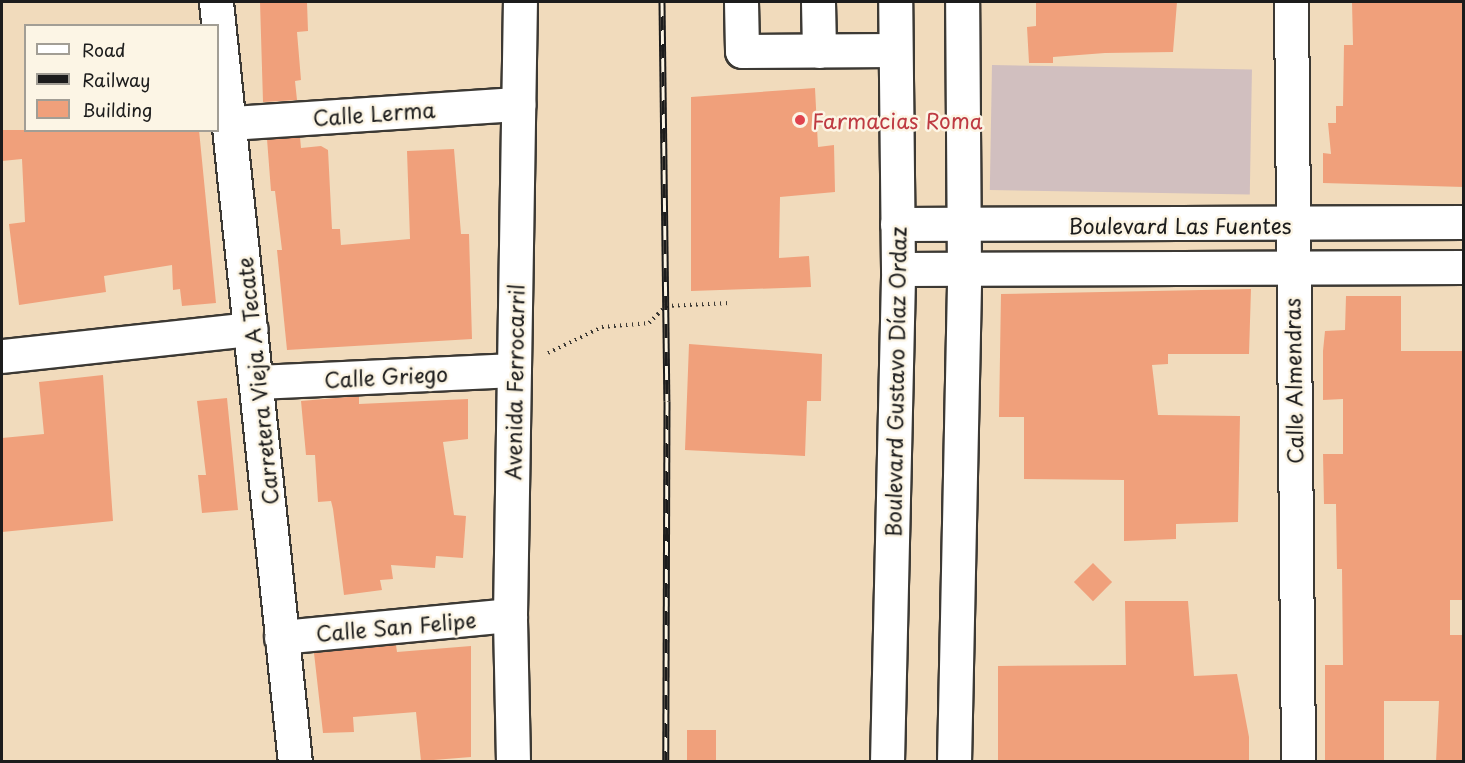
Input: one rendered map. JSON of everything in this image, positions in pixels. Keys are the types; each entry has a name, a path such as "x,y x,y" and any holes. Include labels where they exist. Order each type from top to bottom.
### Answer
{"street":[{"name":"Carretera Vieja A Tecate","path":"216,2 219,24"},
{"name":"Avenida Ferrocarril","path":"513,762 510,615 520,2"},
{"path":"741,2 742,51 895,50"},
{"path":"818,2 819,51"},
{"name":"Boulevard Gustavo Díaz Ordaz","path":"887,762 898,269 895,2"},
{"path":"954,762 964,270 962,2"},
{"name":"Calle Almendras","path":"1291,2 1293,225 1291,271 1298,762"},
{"name":"Carretera Vieja A Tecate","path":"219,26 258,382 281,637 295,762"},
{"name":"Calle Lerma","path":"231,123 518,104"},
{"name":"Boulevard Las Fuentes","path":"897,224 1293,225 1464,222"},
{"path":"898,269 1291,271 1464,267"},
{"path":"2,356 251,329"},
{"name":"Calle Griego","path":"258,382 514,370"},
{"name":"Calle San Felipe","path":"281,637 510,615"}],"path":[{"path":"514,370 602,327 649,323 666,306 729,303"}],"shaded area":[{"path":"992,65 1252,70 1250,195 990,190"}],"building":[{"path":"260,2 307,2 308,31 297,32 301,80 295,81 297,100 263,102"},
{"path":"1036,2 1177,2 1173,52 1105,53 1053,57 1053,63 1029,63 1027,27 1036,26"},
{"path":"1352,2 1464,2 1464,187 1323,183 1323,153 1331,154 1328,123 1336,123 1336,106 1343,106 1344,45 1353,45"},
{"path":"815,88 818,147 834,145 835,192 780,197 779,258 809,256 811,287 691,291 691,97"},
{"path":"2,130 199,132 216,303 182,306 180,289 173,290 172,265 104,276 106,292 19,305 9,224 25,222 22,159 2,161"},
{"path":"300,137 301,148 321,146 328,150 332,229 340,229 341,245 410,239 407,151 454,149 461,234 469,234 472,339 287,350 277,250 282,250 275,191 271,191 267,139"},
{"path":"1251,289 1249,354 1168,354 1168,364 1152,365 1158,415 1240,416 1238,522 1176,524 1176,539 1124,541 1124,480 1024,479 1024,417 999,417 1001,294"},
{"path":"1346,296 1401,296 1401,351 1464,351 1464,600 1450,600 1450,635 1464,635 1464,762 1436,762 1439,701 1384,701 1384,762 1325,762 1325,665 1343,665 1342,569 1337,569 1336,504 1324,504 1323,454 1343,454 1343,399 1323,400 1323,351 1325,331 1345,330"},
{"path":"689,344 822,354 821,401 807,401 805,456 685,450"},
{"path":"103,375 113,521 2,532 2,438 44,434 39,382"},
{"path":"359,396 359,404 468,399 468,439 443,442 454,515 466,516 463,558 436,556 435,568 391,565 393,579 380,580 382,590 344,595 333,509 331,501 318,502 315,455 306,455 301,401"},
{"path":"227,398 238,510 202,513 198,475 206,475 197,401"},
{"path":"1093,563 1112,582 1093,601 1074,582"},
{"path":"1125,601 1188,601 1194,676 1237,674 1249,737 1249,762 998,762 998,666 1126,665"},
{"path":"396,645 397,652 471,646 471,757 421,761 416,712 353,717 354,732 323,733 314,653"},
{"path":"687,730 716,730 716,762 687,762"}],"railway":[{"path":"662,2 667,401 666,762"}],"place":[{"name":"Farmacias Roma","path":"800,120"}]}
